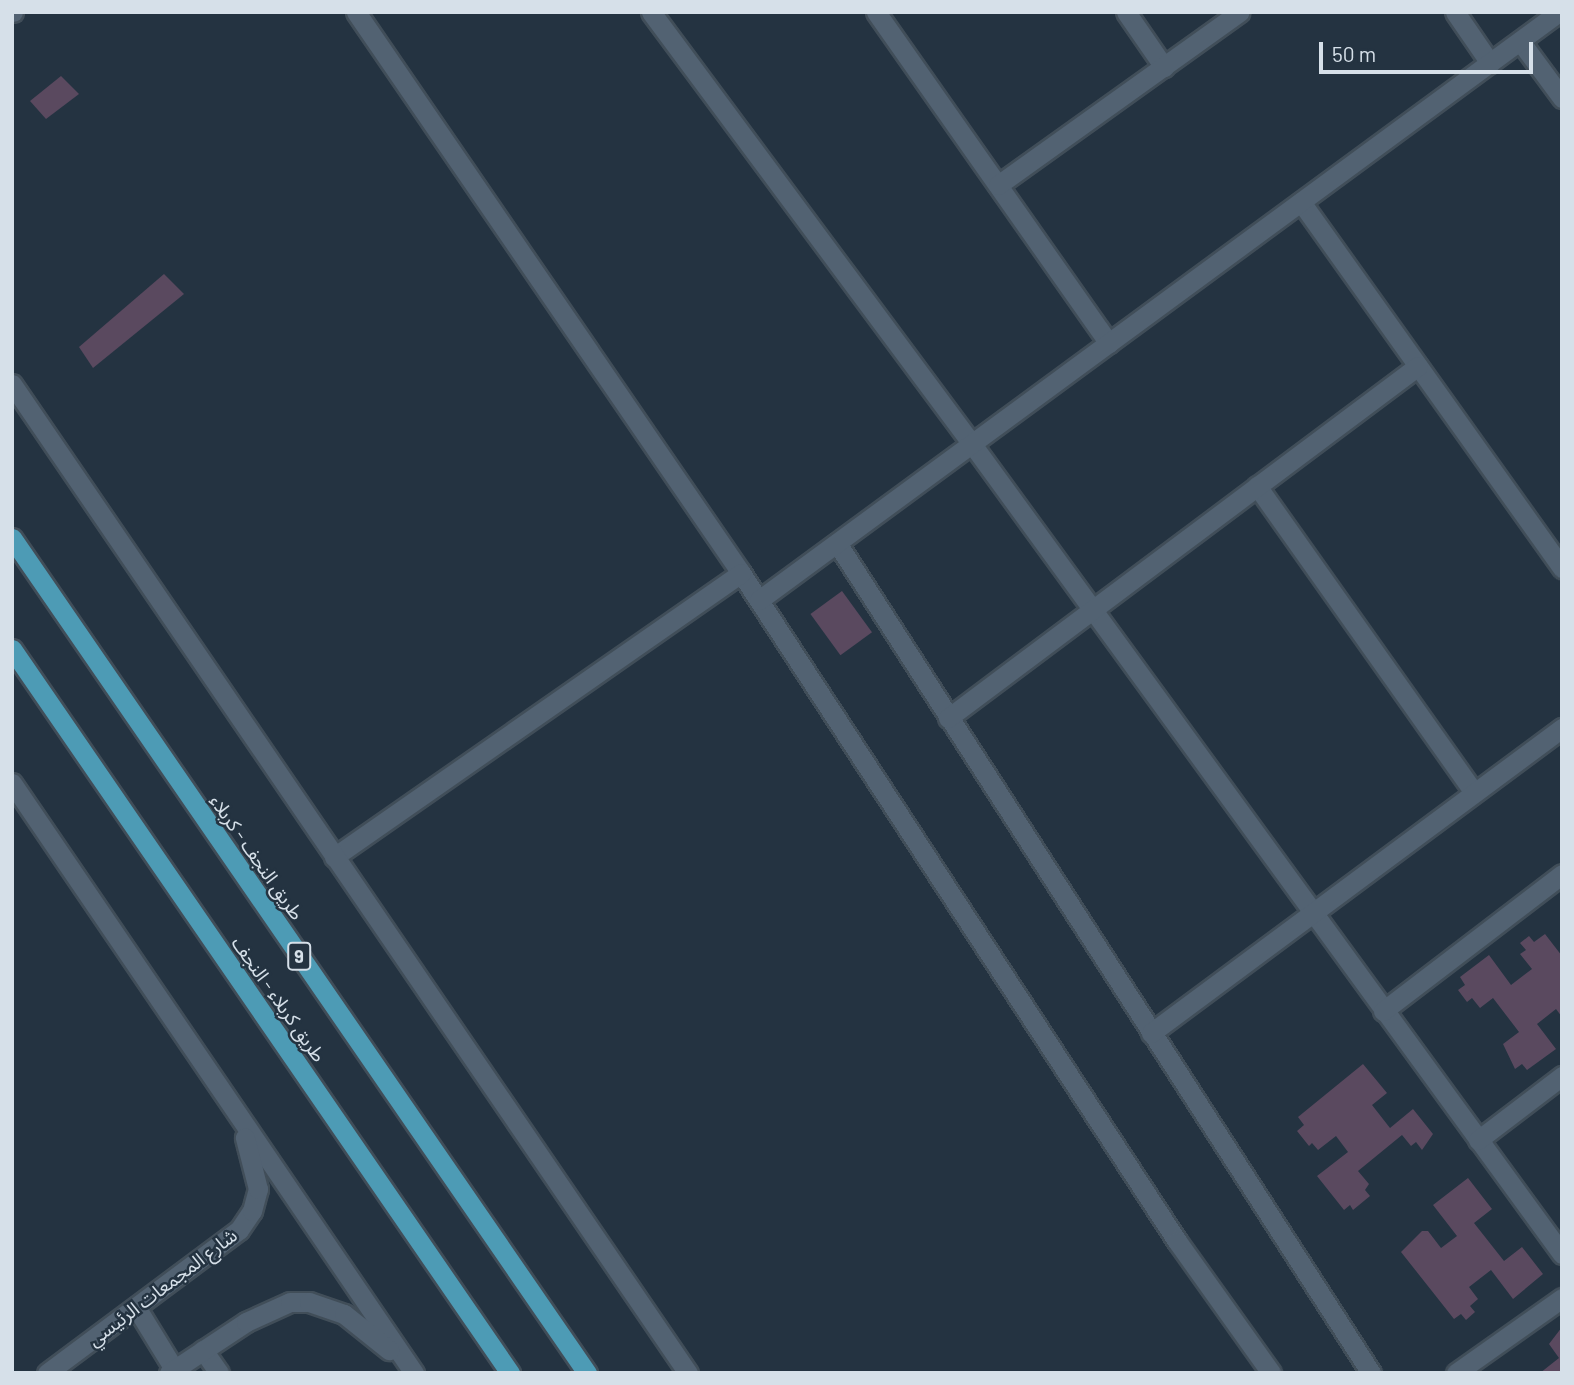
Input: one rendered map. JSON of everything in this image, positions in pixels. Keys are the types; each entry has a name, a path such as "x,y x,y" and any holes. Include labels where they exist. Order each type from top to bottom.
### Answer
{"highway":[{"name":"طريق النجف - کربلاء","path":"12,538 587,1373"},
{"name":"طريق کربلاء - النجف","path":"12,649 510,1373"}],"street":[{"path":"356,12 741,573 1177,1241 1271,1373"},
{"path":"651,12 972,444 1311,913 1562,1254"},
{"path":"876,12 1109,343"},
{"path":"1126,12 1164,67"},
{"path":"998,185 1240,12"},
{"path":"1455,12 1490,63"},
{"path":"759,600 1559,12"},
{"path":"1520,41 1562,98"},
{"path":"1301,202 1562,568"},
{"path":"948,718 1418,366"},
{"path":"12,384 688,1373"},
{"path":"1257,486 1474,792"},
{"path":"837,543 1371,1373"},
{"path":"334,857 741,573"},
{"path":"1152,1032 1562,728"},
{"path":"12,783 411,1373"},
{"path":"1383,1011 1562,874"},
{"name":"شارع المجمعات الرئيسي","path":"47,1373 223,1244 252,1211 258,1189 248,1145 209,1072"},
{"path":"1478,1140 1562,1076"},
{"path":"1456,1373 1562,1298"},
{"path":"136,1307 172,1371 267,1310 309,1302 344,1314 364,1327 411,1373"},
{"path":"203,1350 219,1373"}],"building":[{"path":"61,76 79,94 46,119 30,101"},
{"path":"164,274 184,294 93,368 79,347"},
{"path":"842,591 872,632 840,655 810,614"},
{"path":"1545,934 1562,956 1562,1017 1556,1009 1537,1024 1556,1049 1527,1070 1522,1064 1515,1069 1503,1044 1519,1032 1493,998 1480,1008 1472,998 1467,1002 1458,990 1465,985 1460,977 1489,955 1511,985 1532,969 1520,954 1526,950 1520,943 1529,936 1534,942"},
{"path":"1363,1064 1387,1093 1372,1105 1390,1128 1413,1109 1433,1134 1422,1150 1416,1142 1411,1146 1402,1135 1358,1171 1369,1184 1365,1190 1370,1196 1353,1210 1350,1205 1344,1210 1317,1176 1348,1152 1336,1136 1318,1150 1312,1143 1309,1146 1297,1131 1304,1125 1298,1117"},
{"path":"1468,1178 1492,1209 1474,1223 1504,1261 1522,1247 1543,1274 1513,1299 1491,1270 1469,1287 1478,1299 1470,1306 1475,1312 1466,1320 1461,1314 1454,1319 1401,1252 1422,1231 1428,1231 1441,1248 1457,1236 1433,1205"},
{"path":"1562,1327 1562,1373 1540,1373 1559,1358 1549,1344"}]}
